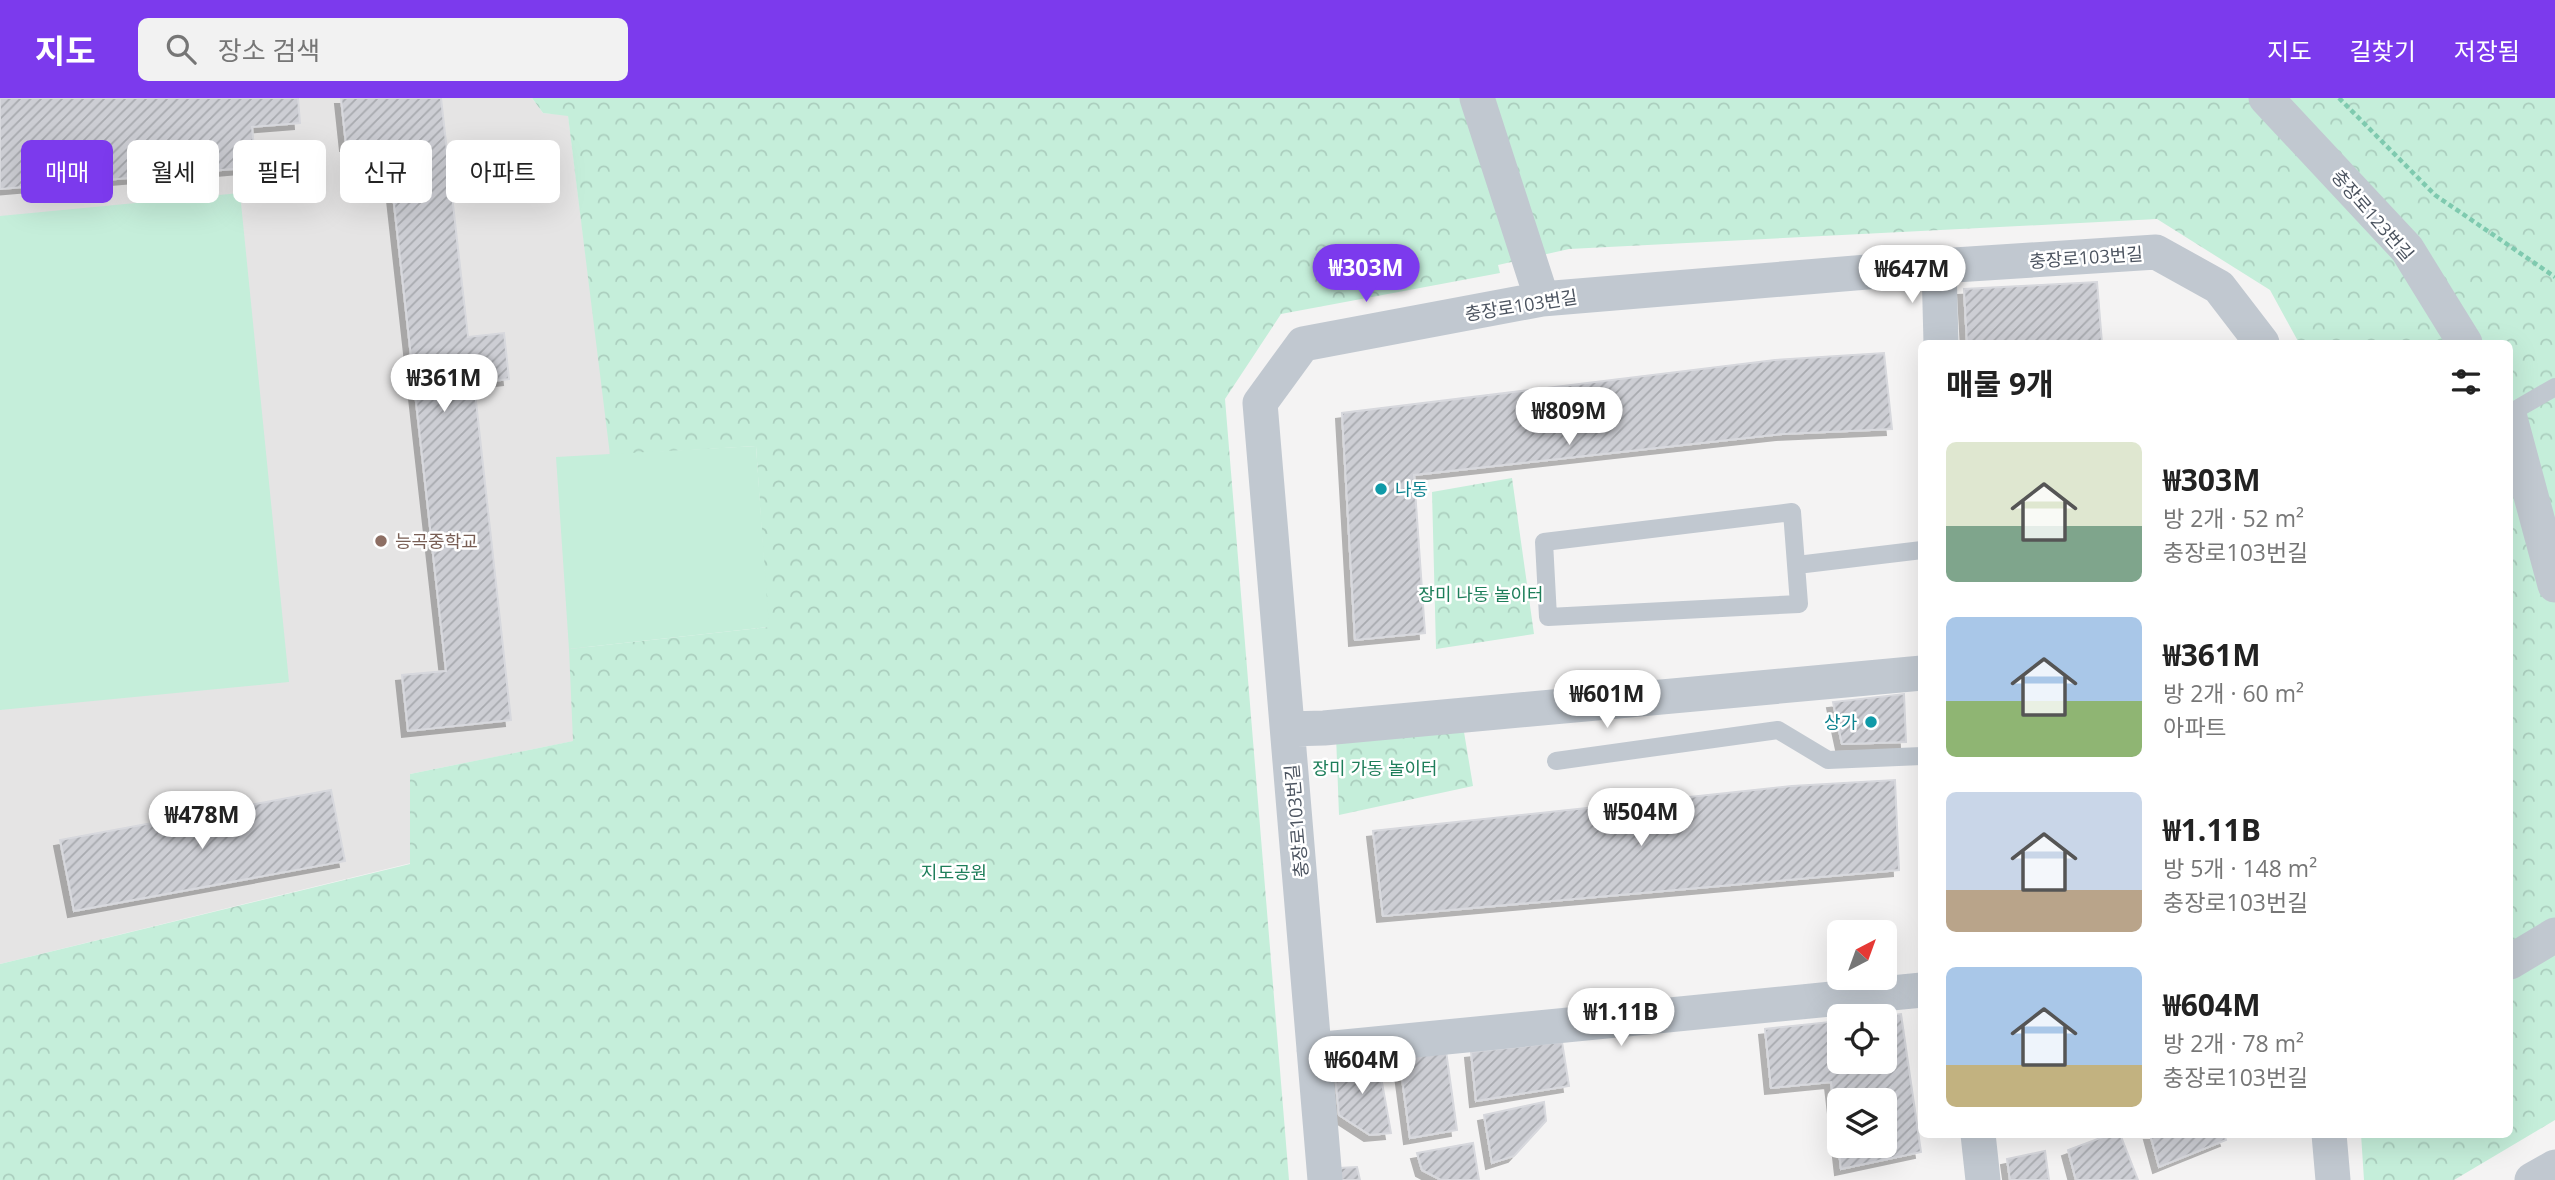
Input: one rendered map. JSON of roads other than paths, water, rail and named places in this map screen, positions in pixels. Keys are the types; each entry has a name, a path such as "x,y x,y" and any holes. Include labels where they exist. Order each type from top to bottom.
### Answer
{"street":[{"path":"1477,98 1542,299"},
{"name":"충장로123번길","path":"2266,98 2407,249 2463,340"},
{"name":"충장로103번길","path":"1325,1180 1261,403 1303,344 1542,299 1939,266 2156,252 2219,287 2260,340"},
{"path":"1939,266 1941,340"},
{"path":"2513,427 2555,585"},
{"path":"1288,729 1918,673"},
{"path":"2513,960 2555,935"},
{"path":"1314,1050 1918,990"},
{"path":"1978,1138 1983,1180"},
{"path":"2329,1138 2333,1180"},
{"path":"2532,1180 2555,1167"}],"lane":[{"path":"2513,414 2555,387"},
{"path":"1792,512 1797,565 1799,604 1548,617 1544,542 1792,512"},
{"path":"1797,565 1918,550"},
{"path":"1556,761 1778,730 1828,760 1918,756"}],"place":[{"name":"나동","path":"1381,489"},
{"name":"능곡중학교","path":"381,541"},
{"name":"상가","path":"1871,722"}],"park label":[{"name":"장미 나동 놀이터","path":"1481,594"},
{"name":"장미 가동 놀이터","path":"1375,768"},
{"name":"지도공원","path":"954,872"}]}
